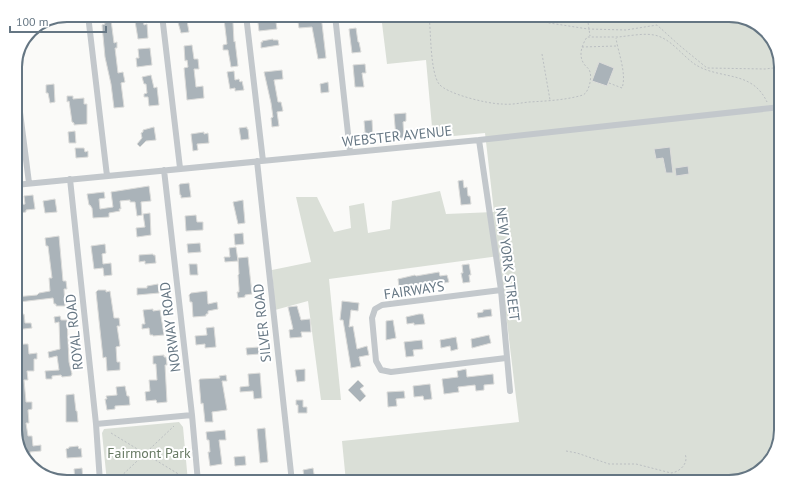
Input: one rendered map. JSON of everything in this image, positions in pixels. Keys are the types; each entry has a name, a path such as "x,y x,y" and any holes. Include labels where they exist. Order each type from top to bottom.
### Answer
{"street":[{"path":"89,22 107,176"},
{"path":"163,22 180,168"},
{"name":"SILVER ROAD","path":"247,22 291,475"},
{"path":"336,22 350,152"},
{"name":"WEBSTER AVENUE","path":"22,184 479,140 774,108"},
{"path":"22,128 29,183"},
{"name":"NEW YORK STREET","path":"479,140 501,290 510,391"},
{"name":"NORWAY ROAD","path":"164,170 197,475"},
{"name":"ROYAL ROAD","path":"70,179 96,424 100,475"},
{"name":"FAIRWAYS","path":"501,290 382,305 375,309 372,318 376,361 381,370 386,372 506,358"},
{"path":"96,424 192,415"}],"path":[{"path":"429,22 435,72 439,84 443,88 454,93 497,104 517,104 579,97 588,92 591,75 590,71 583,63 581,47 587,37 616,37 653,34 663,38 693,63 702,68 710,72 742,78 747,81 763,95 768,108"},
{"path":"543,22 590,29 626,30 657,25 707,68 774,68"},
{"path":"588,22 590,37"},
{"path":"608,83 622,88 624,84 622,64 616,37"},
{"path":"581,47 617,46"},
{"path":"542,54 550,100"},
{"path":"122,475 174,426"},
{"path":"112,433 180,475"},
{"path":"566,451 577,453 609,464 636,464 671,473 677,472 686,462 685,454"}],"green space":[{"path":"382,22 735,22 746,25 761,35 772,53 774,64 774,436 771,447 761,462 746,472 735,475 345,475 342,441 519,422 499,256 329,279 341,400 321,400 308,301 275,310 272,270 311,262 296,197 317,197 334,232 351,228 349,206 364,203 368,233 390,229 392,201 440,191 446,214 494,212 485,133 433,138 426,60 387,64"},
{"name":"Fairmont Park","path":"179,422 183,427 187,475 106,475 102,433 104,429"}],"building":[{"path":"104,22 111,22 114,43 117,42 117,48 115,48 118,73 123,72 125,82 121,83 124,107 114,108 111,84 105,57 102,25 105,24"},
{"path":"135,22 143,22 144,25 147,24 148,38 138,39"},
{"path":"178,22 187,22 189,32 181,33"},
{"path":"224,22 233,22 238,66 231,67 228,50 223,50 223,45 227,44"},
{"path":"258,22 276,22 277,29 259,31"},
{"path":"298,22 322,22 326,58 318,59 312,27 299,28"},
{"path":"356,28 361,52 352,53 349,29"},
{"path":"273,39 278,40 279,45 261,48 262,41"},
{"path":"192,45 194,59 198,59 199,69 194,69 196,87 203,86 204,98 187,100 184,68 188,67 187,60 185,61 184,46"},
{"path":"150,48 152,65 137,67 136,58 139,58 138,49"},
{"path":"599,62 614,68 607,86 592,81"},
{"path":"365,64 366,73 362,73 364,87 355,87 353,65"},
{"path":"282,70 283,79 274,80 278,102 281,102 283,111 277,112 279,126 272,127 271,118 273,117 271,103 264,72"},
{"path":"234,71 235,80 239,79 240,82 242,81 244,90 235,91 235,88 230,89 227,72"},
{"path":"151,75 154,88 157,87 159,105 149,106 148,97 144,97 144,94 147,93 146,84 144,84 142,77"},
{"path":"328,82 329,92 321,93 320,84"},
{"path":"54,84 55,102 50,103 48,93 46,93 46,85"},
{"path":"67,96 73,96 73,99 84,98 84,104 87,104 87,124 74,125 72,122 69,101 67,102"},
{"path":"406,113 406,121 403,122 404,138 396,138 394,114"},
{"path":"372,120 373,138 364,139 364,121"},
{"path":"154,127 156,140 146,141 140,147 137,144 142,138 141,133 143,130"},
{"path":"247,127 249,139 241,140 239,128"},
{"path":"75,131 76,143 69,143 68,132"},
{"path":"204,132 204,134 208,133 209,143 197,144 198,150 193,151 191,134"},
{"path":"670,147 673,173 666,173 663,158 656,159 654,149"},
{"path":"75,148 84,148 85,152 88,151 88,157 76,158"},
{"path":"688,166 689,174 676,176 675,168"},
{"path":"463,180 464,188 467,187 468,196 470,196 471,204 461,205 458,181"},
{"path":"189,183 191,197 181,198 179,185"},
{"path":"149,186 151,201 141,202 142,215 137,216 135,202 130,202 130,200 120,201 120,211 109,213 109,217 93,218 92,208 89,205 87,194 104,192 105,198 99,199 100,209 113,207 111,192"},
{"path":"33,195 35,209 26,210 26,212 22,213 22,204 25,204 24,196"},
{"path":"55,199 57,212 45,213 43,201"},
{"path":"243,200 245,223 238,224 233,202"},
{"path":"150,213 151,235 137,237 136,228 145,227 143,214"},
{"path":"196,215 197,222 203,222 203,230 186,231 185,216"},
{"path":"243,233 244,244 235,245 234,234"},
{"path":"59,236 63,281 66,281 67,289 64,289 65,306 56,306 53,298 22,302 22,296 37,295 39,293 50,291 49,278 52,278 48,246 46,246 45,238"},
{"path":"200,243 201,252 188,253 187,244"},
{"path":"105,244 106,253 102,254 103,264 111,263 112,275 104,276 103,268 94,269 91,246"},
{"path":"236,247 238,261 225,262 224,257 230,257 229,248"},
{"path":"139,255 155,255 156,263 145,264 145,261 139,262"},
{"path":"248,257 252,294 238,298 238,258"},
{"path":"189,264 197,264 198,275 190,275"},
{"path":"469,264 471,275 469,275 470,282 463,283 461,273 463,273 462,265"},
{"path":"439,272 440,276 447,275 449,282 426,287 426,285 406,289 406,285 399,287 398,279"},
{"path":"158,284 159,293 137,295 137,288 147,288 147,286"},
{"path":"98,290 106,290 106,292 110,291 114,318 119,318 120,326 117,326 120,346 116,347 117,362 120,362 120,370 107,371 106,357 103,358 96,292"},
{"path":"207,291 208,304 217,302 218,309 208,311 206,316 193,317 192,302 190,302 189,295 191,293"},
{"path":"342,301 359,303 358,311 351,310 349,327 353,326 357,349 367,346 369,355 359,357 361,366 351,368 343,320 340,320"},
{"path":"297,306 301,320 310,319 311,332 301,332 302,337 290,338 289,330 293,329 288,307"},
{"path":"153,309 153,311 160,310 164,335 153,336 150,335 149,328 142,329 142,324 145,324 143,310"},
{"path":"491,309 492,316 478,318 477,313 483,312 483,310"},
{"path":"22,314 24,314 25,323 31,323 32,328 22,329"},
{"path":"423,314 425,324 407,324 406,317"},
{"path":"60,316 61,320 67,320 69,362 72,374 71,376 62,377 61,375 52,376 52,379 46,379 45,371 59,370 57,356 49,358 48,352 60,349 59,322 55,323 54,317"},
{"path":"393,320 396,338 386,340 386,321"},
{"path":"214,327 216,347 205,348 205,344 196,345 195,336 207,335 206,328"},
{"path":"489,335 491,343 472,348 471,339"},
{"path":"456,337 458,349 451,351 450,346 441,348 440,340"},
{"path":"422,340 423,349 413,350 414,356 406,357 404,342"},
{"path":"22,344 28,344 29,354 37,353 37,359 34,359 34,371 27,371 28,380 24,380 26,402 32,402 32,409 28,410 29,423 26,423 28,436 32,436 33,446 41,445 41,451 30,452 31,456 24,444 22,433"},
{"path":"259,347 259,354 247,355 246,348"},
{"path":"164,355 164,357 166,357 167,365 165,365 167,402 157,403 156,400 146,401 145,392 150,391 149,380 157,380 156,364 153,364 153,356"},
{"path":"305,369 305,381 297,382 295,370"},
{"path":"466,369 467,377 493,374 494,384 484,385 484,390 476,391 475,385 458,387 459,392 444,394 442,379 458,377 457,371"},
{"path":"260,373 262,398 254,399 253,391 240,392 240,387 249,386 248,374"},
{"path":"226,375 227,381 222,381 227,410 212,412 213,422 205,422 203,403 201,404 199,380 220,378 219,376"},
{"path":"358,380 364,386 360,389 366,396 360,402 348,390"},
{"path":"430,384 432,399 424,400 423,396 414,397 413,386"},
{"path":"125,386 127,396 129,396 130,405 115,406 115,409 107,410 105,399 107,399 106,396 117,395 116,387"},
{"path":"404,391 405,398 396,399 397,406 388,407 387,392"},
{"path":"74,394 78,422 66,422 66,395"},
{"path":"296,400 303,400 303,407 307,407 307,413 298,413 298,405 296,405"},
{"path":"265,428 268,462 260,463 257,429"},
{"path":"225,430 226,440 219,440 222,464 210,466 208,452 210,452 209,440 207,440 206,432"},
{"path":"78,446 79,449 81,448 82,457 67,458 66,449 69,447"},
{"path":"245,456 246,465 235,466 234,457"},
{"path":"82,468 83,475 74,475 74,469"},
{"path":"313,468 314,475 304,475 303,470"}]}
